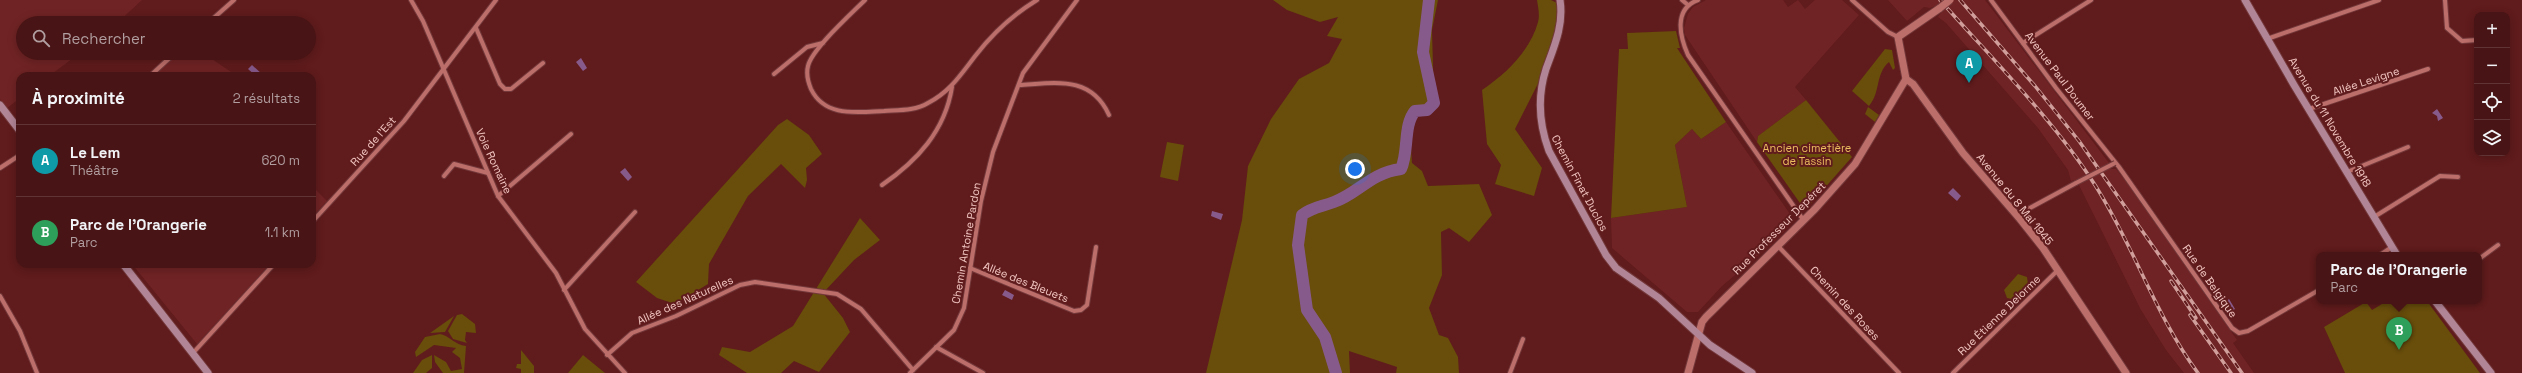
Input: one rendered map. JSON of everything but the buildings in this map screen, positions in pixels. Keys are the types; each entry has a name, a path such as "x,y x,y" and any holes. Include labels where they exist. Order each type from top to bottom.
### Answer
{"main road":[{"name":"Chemin Finat Duclos","path":"1560,0 1560,27 1556,45 1541,90 1542,134 1548,151 1606,255 1616,268 1659,298 1699,333 1710,345 1752,373"},
{"name":"Avenue du 11 Novembre 1918","path":"2245,0 2395,252"},
{"path":"0,105 16,126"},
{"path":"126,268 208,373"},
{"path":"2436,304 2491,373"}],"street":[{"path":"216,16 234,0"},
{"name":"Voie Romaine","path":"411,0 424,22 498,196 552,268 581,324 625,373"},
{"name":"Rue de l'Est","path":"316,218 404,121 496,0"},
{"path":"864,0 823,43 811,58 808,66 807,77 812,92 818,99 833,110 850,113 918,108 952,87 998,31 1037,0"},
{"name":"Chemin Antoine Pardon","path":"912,372 954,330 964,308 981,201 993,152 1023,73 1077,0"},
{"path":"1682,0 1688,5"},
{"path":"1698,0 1688,5 1683,13 1680,31 1688,55 1804,220"},
{"path":"1852,0 1888,32 1898,37"},
{"path":"1898,37 1950,0"},
{"name":"Avenue Paul Doumer","path":"1991,0 2056,88 2115,163"},
{"path":"2024,43 2091,0"},
{"path":"2267,39 2379,0"},
{"path":"2445,0 2447,28 2462,41 2474,40"},
{"path":"476,28 500,84 505,89 511,89 543,63"},
{"path":"1898,37 1906,79"},
{"path":"774,74 807,47 823,43"},
{"path":"154,72 167,60"},
{"name":"Allée Levigne","path":"2309,109 2428,69"},
{"name":"Rue Professeur Depéret","path":"1688,373 1699,333 1706,316 1804,220 1857,161 1906,79"},
{"name":"Avenue du 8 Mai 1945","path":"1906,79 1913,84 1963,153 2017,215 2126,373"},
{"path":"1019,85 1054,83 1084,86 1104,104 1109,115"},
{"path":"882,185 909,166 929,142 946,115 952,87"},
{"path":"498,196 571,134"},
{"path":"2347,172 2408,147"},
{"path":"0,168 16,158"},
{"path":"2017,215 2115,163"},
{"name":"Rue de Belgique","path":"2115,163 2232,328 2239,333 2248,331 2316,292"},
{"path":"444,176 454,164 488,173"},
{"path":"2374,217 2440,176 2458,177"},
{"path":"564,290 635,212"},
{"path":"2482,257 2498,245"},
{"name":"Chemin des Roses","path":"1778,246 1899,373"},
{"name":"Allée des Bleuets","path":"970,268 1074,311 1081,310 1087,304 1096,247"},
{"path":"2384,252 2392,247"},
{"path":"193,353 270,268"},
{"name":"Rue Étienne Delorme","path":"1953,373 2057,271"},
{"name":"Allée des Naturelles","path":"608,355 632,333 691,309 740,285 755,282 837,294 861,309 912,372"},
{"path":"0,296 20,331 37,373"},
{"path":"1510,373 1523,339"},
{"path":"936,347 983,373"}],"shaded area":[{"path":"0,0 142,0 125,16 16,16 16,60 70,60 54,72 16,72 16,101 7,108 0,99"},
{"path":"1706,0 1783,0 1788,7 1798,0 1805,9 1815,0 1842,0 1859,15 1795,87 1806,100 1758,136 1757,142 1685,35 1684,28 1688,14 1693,7"},
{"path":"1888,0 1985,0 2109,163 2110,169 2116,169 2127,183 2237,340 2233,343 2254,373 2184,373 2166,350 2141,310 2079,185 2081,183 2079,179 2071,181 2068,170 2038,128 1946,23 1938,17 1942,11 1938,5 1930,8 1924,7 1907,21"},
{"path":"581,58 587,68 583,71 576,62"},
{"path":"170,60 213,60 231,72 157,72"},
{"path":"252,65 260,72 251,72 248,69"},
{"path":"2437,109 2443,118 2438,121 2437,116 2432,113"},
{"path":"1726,122 1790,214 1789,226 1772,244 1722,286 1698,312 1687,312 1612,248 1611,218 1687,207 1675,145 1692,129 1701,139"},
{"path":"625,168 632,177 628,181 620,172"},
{"path":"1953,188 1961,196 1957,201 1948,193"},
{"path":"316,190 327,201 316,213"},
{"path":"1212,211 1223,214 1221,220 1211,216"},
{"path":"135,268 266,268 197,344"},
{"path":"1005,290 1014,295 1012,300 1002,295"},
{"path":"2229,299 2235,309 2230,312 2225,302"}],"green space":[{"path":"1273,0 1438,0 1432,30 1434,102 1409,118 1412,163 1422,171 1428,186 1479,184 1492,215 1469,242 1449,228 1441,232 1442,275 1429,308 1439,335 1448,338 1458,357 1459,373 1396,373 1397,367 1349,351 1350,373 1206,373 1242,220 1248,166 1271,119 1299,79 1329,63 1342,39 1327,36 1338,17 1320,22 1287,10"},
{"path":"1537,0 1551,0 1561,5 1553,54 1515,129 1542,168 1534,196 1495,184 1501,165 1487,144 1482,90 1500,77 1516,61 1529,43 1539,19"},
{"path":"1676,31 1680,48 1677,48 1726,122 1701,139 1692,129 1675,145 1687,207 1611,218 1619,49 1628,49 1627,33"},
{"path":"1885,49 1892,50 1895,68 1893,70 1889,62 1885,67 1873,101 1869,106 1852,91"},
{"name":"Ancien cimetière de Tassin","path":"1806,100 1852,157 1807,208 1802,206 1757,142 1758,136"},
{"path":"1868,107 1879,115 1875,122 1865,114"},
{"path":"787,119 809,135 822,154 806,168 807,180 805,188 781,164 748,196 709,264 708,284 675,304 657,298 636,282 778,125"},
{"path":"1167,142 1184,145 1178,181 1160,177"},
{"path":"860,218 880,240 854,260 823,293 843,318 850,332 819,372 794,361 781,373 747,373 719,355 722,347 750,352 793,326"},
{"path":"2018,274 2027,277 2028,284 2012,299 2007,298 2004,290"},
{"path":"2363,304 2368,304 2372,310 2382,304 2429,304 2480,373 2345,373 2324,327"},
{"path":"462,314 475,324 476,333 466,332 465,340 467,343 453,339 448,331 457,315"},
{"path":"454,316 445,332 430,333"},
{"path":"440,334 466,346 464,373 443,373 435,362 434,355 446,362 451,371 462,369 460,358 452,352 456,348 434,345 416,357 415,352 425,337"},
{"path":"521,350 534,366 534,373 521,373 521,369 516,368 517,364 521,364"},
{"path":"432,355 432,368 426,373 413,373 422,360"},
{"path":"583,355 605,373 568,373"}],"waterway":[{"path":"1336,373 1325,337 1307,310 1298,245 1302,215 1351,194 1381,175 1390,171 1401,169 1405,155 1407,131 1411,117 1415,111 1427,110 1434,103 1423,52 1429,0"}],"railway":[{"path":"1940,0 2042,113 2079,161 2109,208 2122,232 2169,328 2198,373"},
{"path":"1960,0 2035,86 2079,141 2242,373"},
{"path":"2171,281 2196,318"},
{"path":"2190,315 2231,373"}],"place":[{"name":"Le Lem","path":"1969,83"},
{"name":"Parc de l'Orangerie","path":"2399,350"}]}
